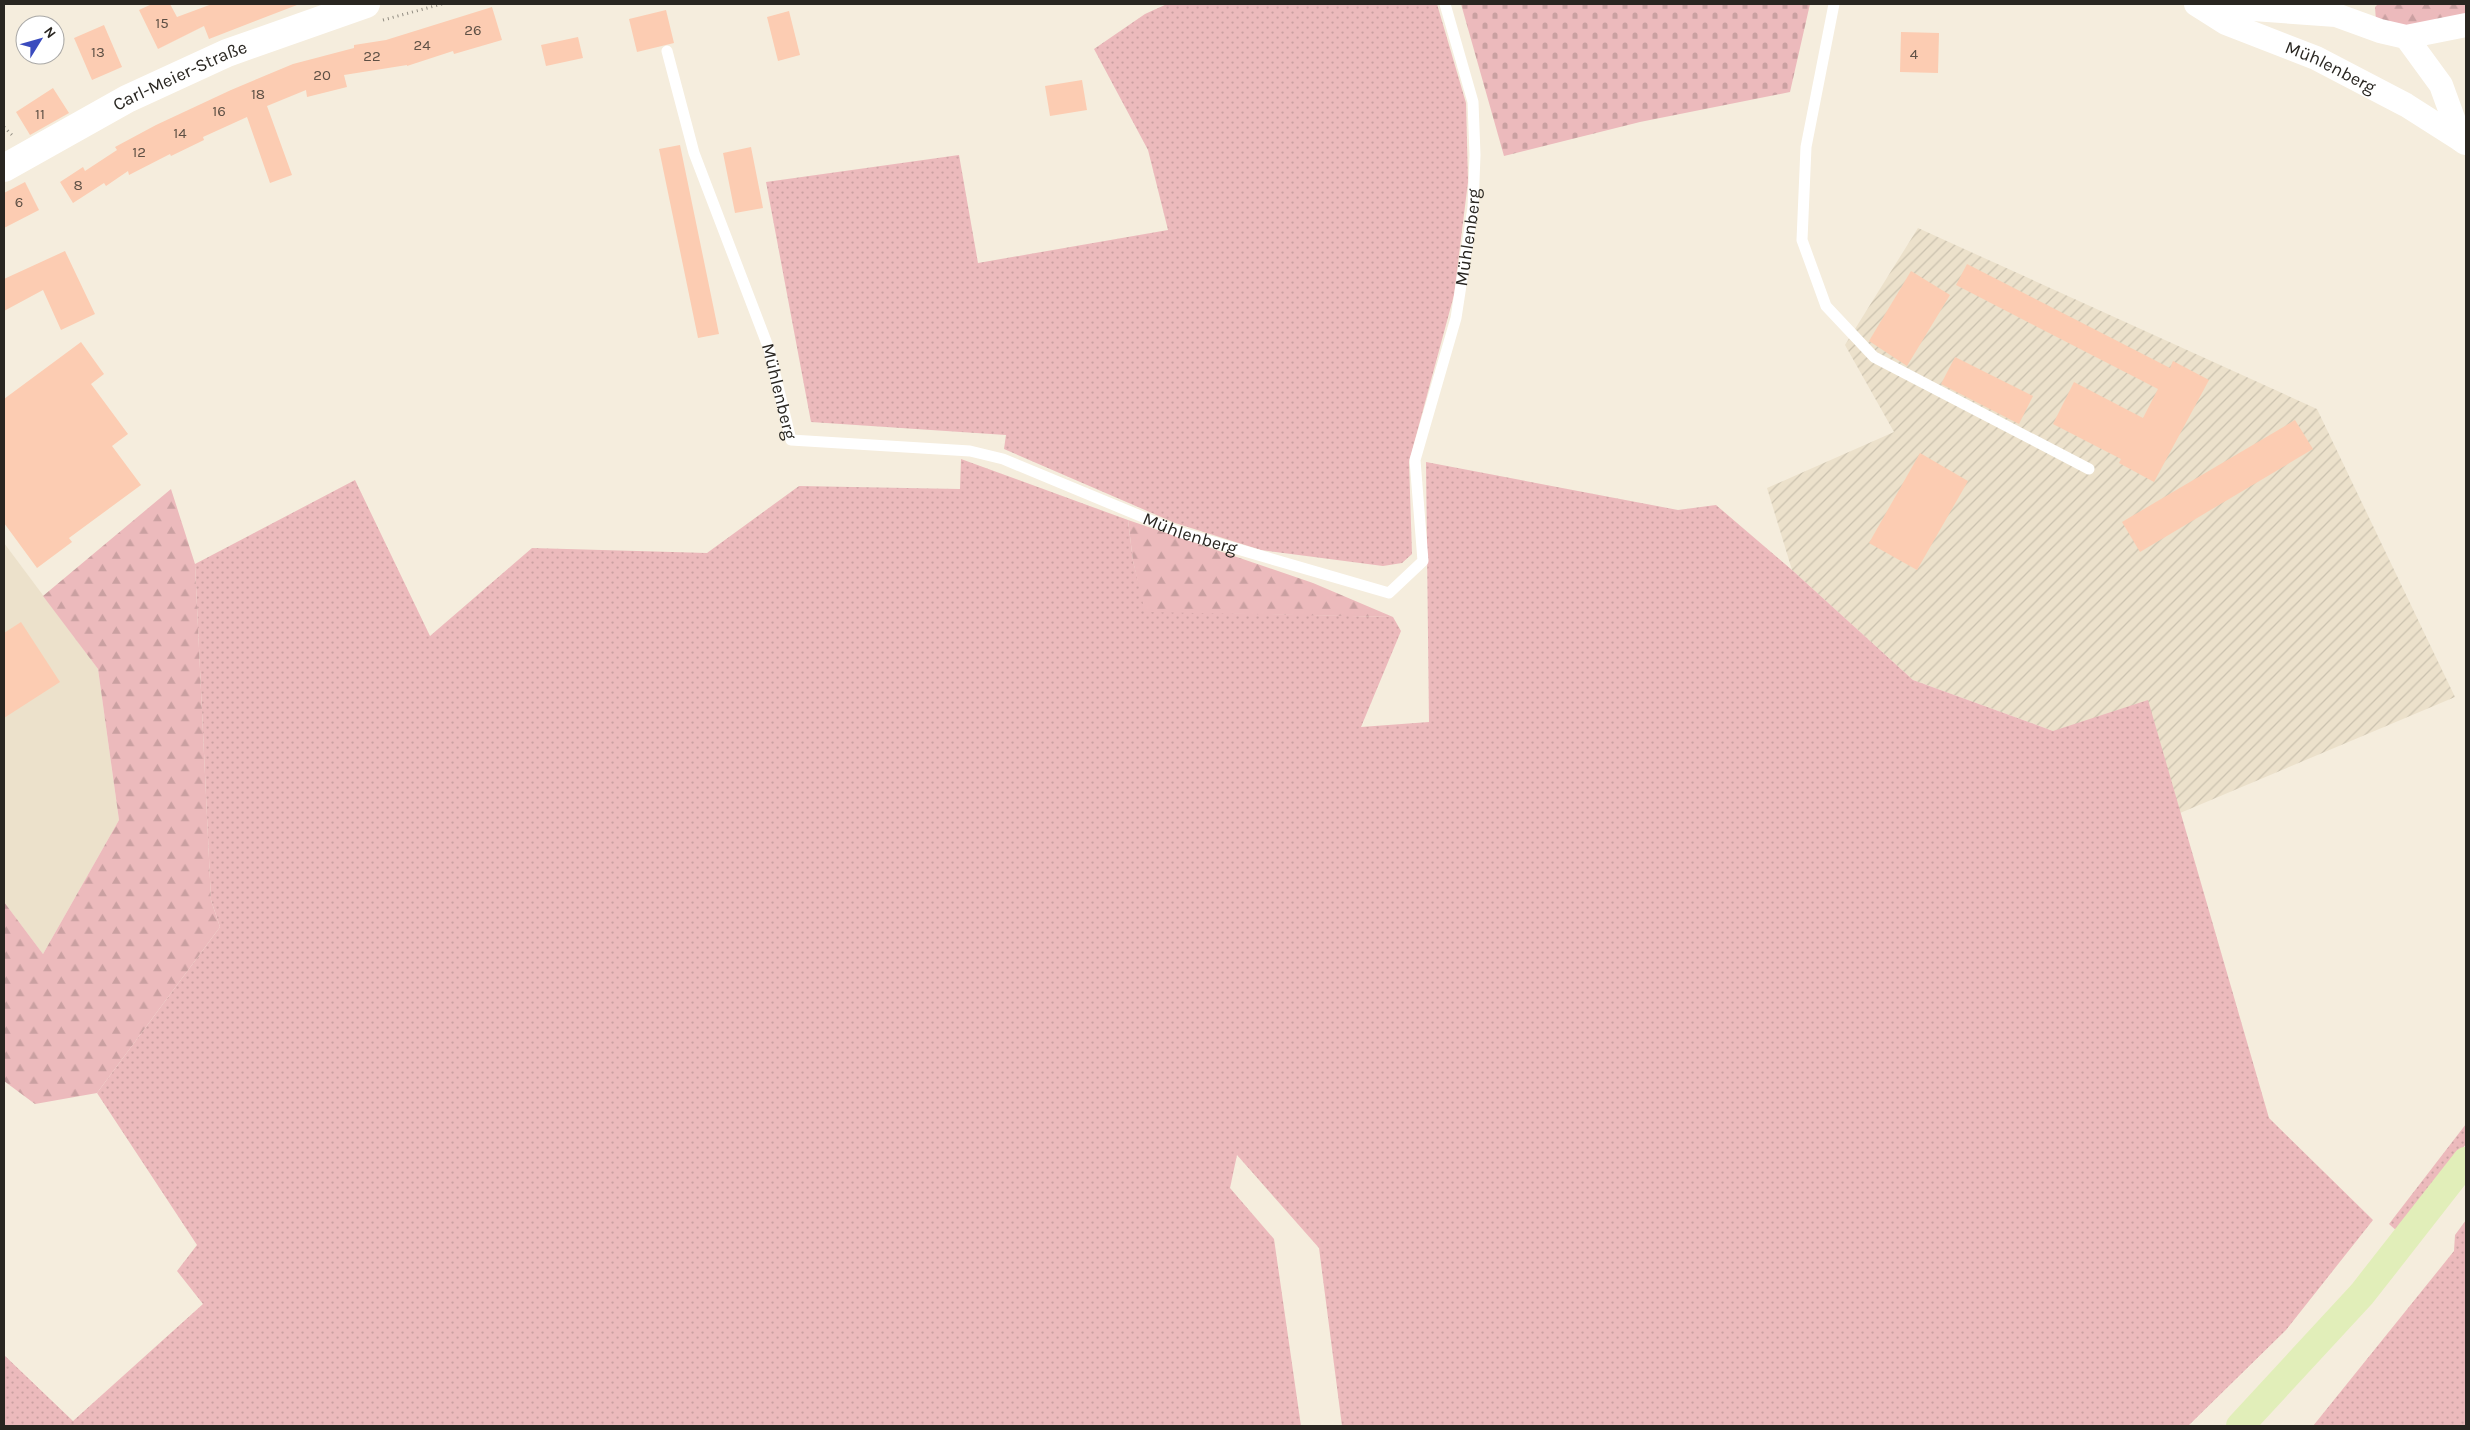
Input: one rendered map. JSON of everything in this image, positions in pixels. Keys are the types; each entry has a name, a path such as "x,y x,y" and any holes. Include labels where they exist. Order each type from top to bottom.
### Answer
{"main road":[{"path":"2240,1426 2362,1294 2466,1161"}],"street":[{"name":"Mühlenberg","path":"2196,4 2226,23 2333,66 2406,104 2463,142"},
{"name":"Mühlenberg","path":"2219,4 2239,8 2336,15 2380,31 2406,36 2466,25"},
{"name":"Carl-Meier-Straße","path":"4,168 127,99 218,57 338,9 373,12"},
{"name":"Mühlenberg","path":"2406,36 2440,85 2463,142"}],"lane":[{"name":"Mühlenberg","path":"667,51 694,153 768,349 791,440 970,450 1003,459 1179,532 1389,593 1423,561 1415,460 1456,318 1473,207 1476,155 1473,102 1445,4"},
{"path":"1834,4 1806,147 1802,240 1826,306 1874,357 2089,469"},
{"path":"2314,4 2336,15"}],"path":[{"path":"373,12 442,4"}],"shaded area":[{"path":"1918,228 2317,409 2455,697 2173,816 2053,731 1913,680 1792,570 1767,488 1894,432 1845,345"},
{"path":"4,543 98,669 119,820 43,954 4,902"}],"green space":[{"path":"1167,4 1437,4 1466,103 1468,182 1454,295 1409,462 1412,554 1402,563 1383,566 1261,550 1175,523 1004,449 1006,435 811,422 766,182 959,155 978,263 1168,230 1148,150 1094,49 1145,14"},
{"path":"1461,4 1810,4 1790,92 1640,122 1504,156"},
{"path":"2378,4 2466,4 2466,15 2405,27 2376,21 2375,7"},
{"path":"961,459 1128,520 1133,561 1146,611 1393,617 1401,631 1361,727 1429,722 1426,462 1678,510 1716,505 1792,570 1913,680 2053,731 2148,700 2269,1118 2373,1220 2286,1330 2188,1426 1342,1426 1319,1248 1237,1155 1230,1188 1274,1239 1301,1426 4,1426 4,1355 73,1421 203,1304 177,1271 197,1245 97,1093 220,927 211,900 195,564 355,480 430,636 532,548 707,553 799,486 960,489"},
{"path":"171,489 195,564 211,900 220,927 97,1093 35,1104 4,1081 4,902 43,954 119,820 98,669 43,596"},
{"path":"1128,520 1313,583 1393,617 1145,612 1133,561"},
{"path":"2466,1124 2466,1144 2398,1232 2389,1224"},
{"path":"2466,1220 2466,1426 2313,1426 2454,1251 2455,1235"}],"building":[{"path":"152,4 170,4 177,17 212,4 297,5 209,39 204,26 158,49 139,10"},
{"path":"492,7 502,40 454,54 453,51 407,66 344,75 347,87 307,97 306,90 267,106 292,175 270,183 247,117 203,137 204,140 171,156 170,154 129,175 128,171 106,186 104,183 73,203 60,182 83,167 85,171 117,150 115,147 156,125 293,64 354,48 354,45 386,40"},
{"path":"666,10 674,43 637,52 629,19"},
{"path":"789,11 800,55 778,61 767,17"},
{"path":"104,25 122,67 92,80 74,38"},
{"path":"1901,32 1939,33 1938,73 1900,72"},
{"path":"578,37 583,58 546,66 541,45"},
{"path":"1082,80 1087,110 1050,116 1045,86"},
{"path":"53,88 69,113 30,135 16,112"},
{"path":"680,145 719,334 698,338 659,149"},
{"path":"751,147 763,208 735,213 723,153"},
{"path":"25,182 39,210 4,228 4,193"},
{"path":"65,251 95,314 61,330 43,290 4,311 4,279"},
{"path":"1967,264 2170,368 2173,361 2209,380 2154,482 2119,463 2121,459 2053,424 2074,382 2143,418 2158,389 1956,285"},
{"path":"1911,271 1950,295 1907,366 1869,341"},
{"path":"81,342 104,374 91,384 128,434 112,446 141,485 69,538 72,542 37,568 4,523 4,399"},
{"path":"1955,357 2033,396 2019,424 1941,384"},
{"path":"2295,420 2313,449 2140,552 2122,522"},
{"path":"1920,453 1968,481 1917,570 1869,543"},
{"path":"21,622 60,682 4,718 4,633"}]}
